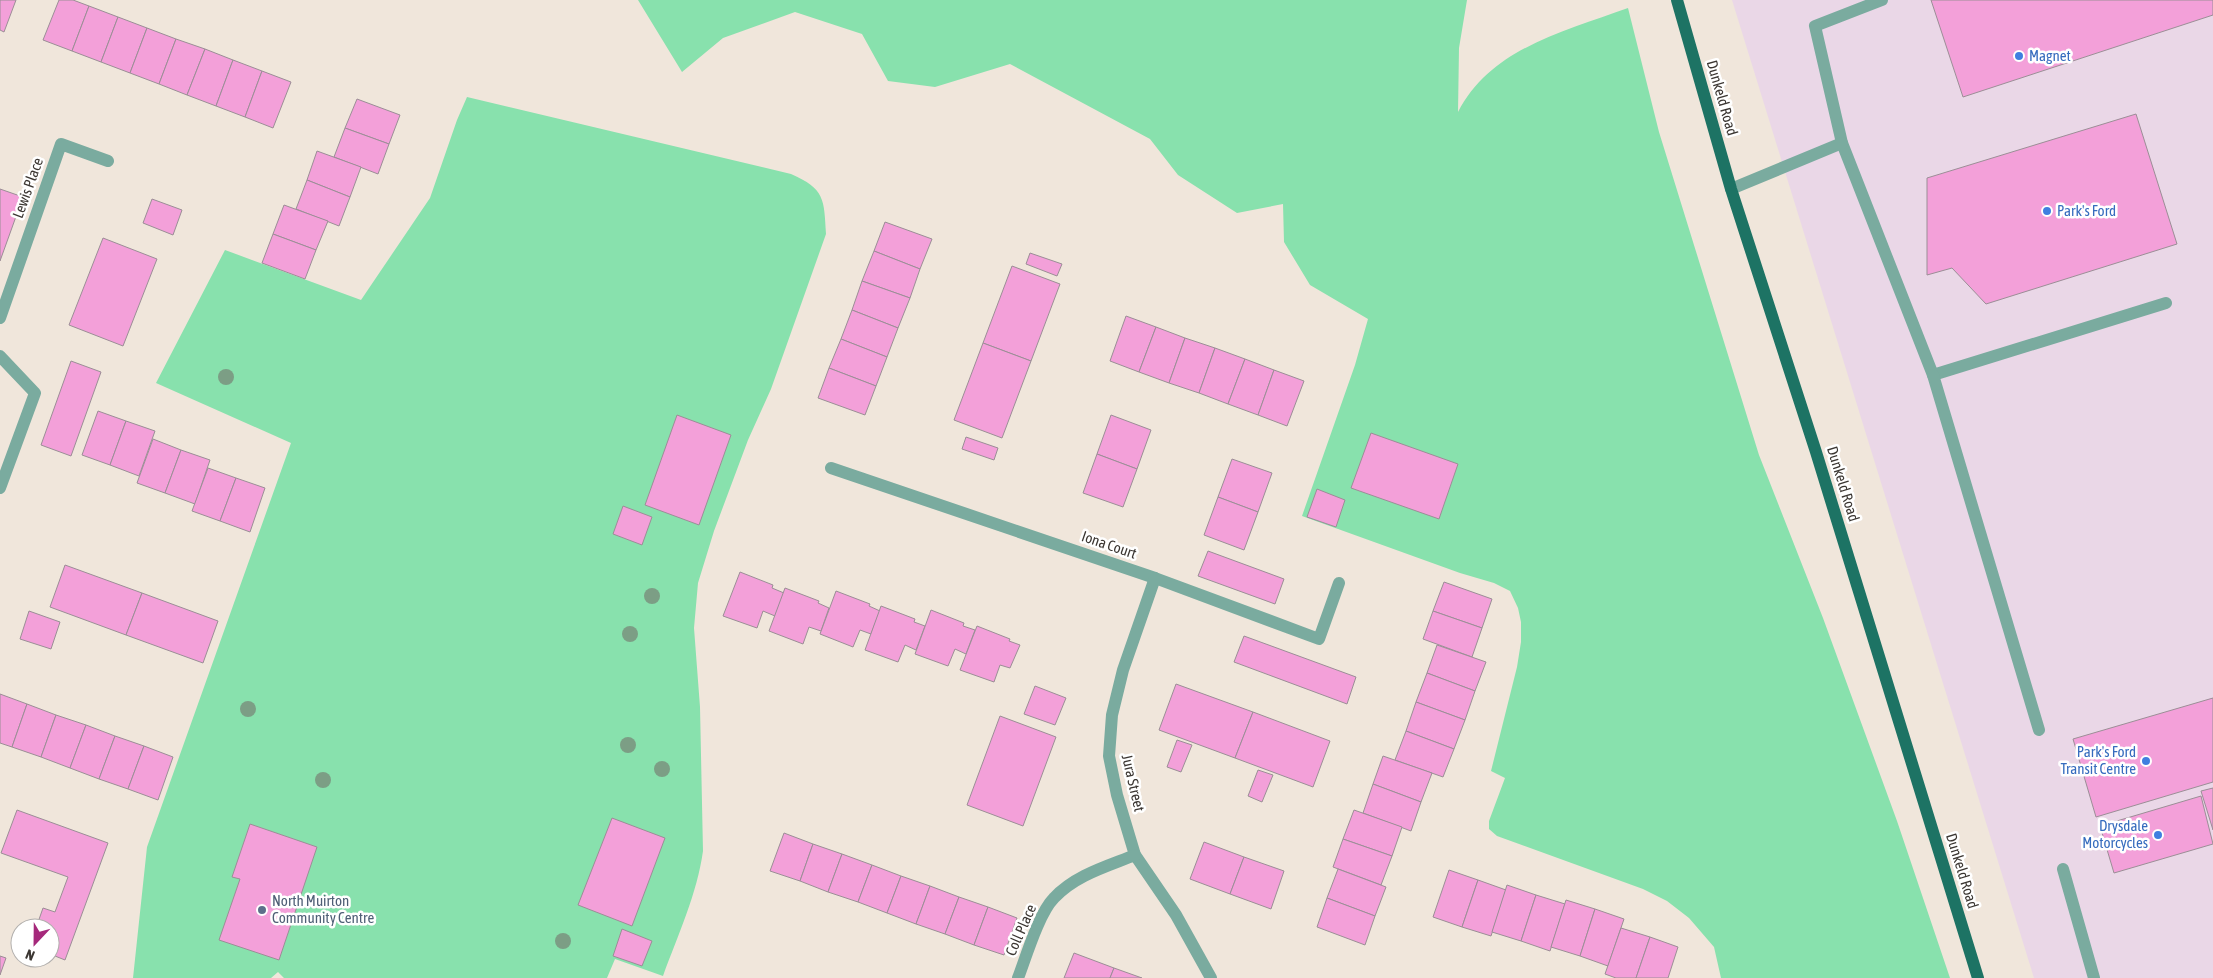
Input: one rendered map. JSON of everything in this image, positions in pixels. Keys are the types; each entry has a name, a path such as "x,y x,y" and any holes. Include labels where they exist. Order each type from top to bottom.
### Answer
{"main road":[{"name":"Dunkeld Road","path":"1677,0 1731,189 1816,452 1978,978"}],"street":[{"path":"1882,0 1815,26 1842,143 1933,375 2039,730"},
{"path":"1731,189 1842,143"},
{"name":"Lewis Place","path":"0,318 61,144 108,161"},
{"path":"1933,375 2166,303"},
{"path":"0,356 35,393 0,488"},
{"name":"Iona Court","path":"831,468 1155,578 1319,639 1338,583"},
{"name":"Jura Street","path":"1155,578 1123,670 1112,714 1109,756 1117,795 1135,855 1176,915 1211,978"},
{"name":"Coll Place","path":"1018,978 1036,928 1054,898 1084,876 1135,855"},
{"path":"2063,869 2094,978"}],"shaded area":[{"path":"1732,0 2213,0 2213,978 2034,978"}],"green space":[{"path":"638,0 1467,0 1459,48 1458,112 1472,90 1490,72 1510,57 1555,34 1628,8 1659,132 1759,455 1823,618 1897,821 1950,978 1721,978 1714,947 1689,918 1667,901 1643,889 1497,836 1489,829 1489,821 1505,778 1491,771 1517,667 1521,642 1521,622 1518,608 1510,591 1494,583 1460,573 1302,516 1355,365 1368,319 1310,285 1284,242 1283,204 1237,213 1178,175 1150,139 1010,64 935,87 888,81 862,34 795,12 723,38 682,72"},
{"path":"467,97 791,174 811,185 821,196 826,234 771,389 748,440 714,531 698,583 694,628 700,707 703,851 692,899 681,930 663,976 615,959 607,978 284,978 278,972 271,978 133,978 147,847 291,443 156,383 225,250 361,300 430,198"}],"building":[{"path":"0,0 16,0 4,32 0,30"},
{"path":"59,0 73,0 89,6 72,51 43,40"},
{"name":"Magnet","path":"1931,0 2213,0 2213,15 1963,97"},
{"path":"89,6 118,17 101,62 72,51"},
{"path":"118,17 147,28 130,73 101,62"},
{"path":"147,28 176,39 159,84 130,73"},
{"path":"176,39 205,49 187,95 159,84"},
{"path":"205,49 233,60 216,106 187,95"},
{"path":"233,60 262,71 245,117 216,106"},
{"path":"262,71 291,82 273,128 245,117"},
{"path":"357,99 400,115 389,144 345,128"},
{"name":"Park's Ford","path":"2136,114 2177,244 1986,304 1952,268 1927,275 1927,178"},
{"path":"345,128 389,144 378,174 334,157"},
{"path":"317,151 361,167 350,197 307,180"},
{"path":"307,180 350,197 339,226 296,209"},
{"path":"0,189 23,197 0,261"},
{"path":"152,199 182,210 173,235 143,223"},
{"path":"284,205 328,221 316,250 273,234"},
{"path":"885,222 932,239 920,269 874,251"},
{"path":"273,234 316,250 305,279 262,263"},
{"path":"103,238 157,259 123,346 69,325"},
{"path":"874,251 920,269 910,298 862,281"},
{"path":"1030,253 1062,264 1057,276 1026,264"},
{"path":"1012,266 1060,284 1031,361 983,343"},
{"path":"862,281 910,298 898,328 852,310"},
{"path":"852,310 898,328 887,357 841,339"},
{"path":"1126,316 1156,327 1139,372 1110,361"},
{"path":"1156,327 1185,338 1169,383 1139,372"},
{"path":"1185,338 1215,348 1199,393 1169,383"},
{"path":"841,339 887,357 876,386 829,368"},
{"path":"983,343 1031,361 1002,438 954,420"},
{"path":"1215,348 1245,359 1228,404 1199,393"},
{"path":"1245,359 1274,370 1258,415 1228,404"},
{"path":"71,361 101,372 71,456 41,445"},
{"path":"829,368 876,386 865,415 818,398"},
{"path":"1274,370 1304,381 1287,426 1258,415"},
{"path":"98,411 126,421 110,465 82,455"},
{"path":"677,415 731,435 699,525 645,505"},
{"path":"1111,415 1151,430 1137,469 1097,454"},
{"path":"126,421 155,431 139,476 110,465"},
{"path":"1371,433 1458,464 1439,519 1351,488"},
{"path":"966,437 998,448 994,460 962,449"},
{"path":"153,439 181,450 165,493 137,483"},
{"path":"181,450 210,460 195,504 165,493"},
{"path":"1097,454 1137,469 1123,507 1083,493"},
{"path":"1232,459 1272,473 1258,512 1218,497"},
{"path":"208,468 236,478 220,521 192,511"},
{"path":"236,478 265,488 250,532 220,521"},
{"path":"1317,489 1345,500 1336,527 1307,517"},
{"path":"1218,497 1258,512 1244,550 1204,535"},
{"path":"623,506 652,517 642,545 613,534"},
{"path":"1208,551 1284,579 1275,604 1198,576"},
{"path":"65,565 142,593 126,635 50,607"},
{"path":"740,572 773,585 772,588 784,593 775,616 763,611 757,628 723,616"},
{"path":"1444,582 1492,599 1482,628 1433,611"},
{"path":"785,588 819,601 818,603 829,608 821,631 809,627 803,644 769,631"},
{"path":"836,591 870,604 869,606 880,611 871,634 860,630 853,647 820,634"},
{"path":"142,593 218,621 203,663 126,635"},
{"path":"881,606 915,619 914,622 925,626 916,650 905,645 898,662 865,650"},
{"path":"931,610 964,623 963,626 975,630 966,654 955,649 948,666 915,654"},
{"path":"29,611 60,622 51,649 20,639"},
{"path":"1433,611 1482,628 1472,657 1423,639"},
{"path":"977,626 1020,645 1010,668 1000,665 994,682 960,670"},
{"path":"1244,636 1356,677 1347,704 1234,662"},
{"path":"1437,645 1486,662 1475,691 1427,673"},
{"path":"1427,673 1475,691 1465,720 1416,702"},
{"path":"1176,684 1253,712 1235,758 1159,730"},
{"path":"1035,686 1066,698 1055,725 1024,714"},
{"path":"0,694 27,704 12,747 0,743"},
{"name":"Park's Ford Transit Centre","path":"2213,698 2213,782 2096,817 2073,739"},
{"path":"1416,702 1465,720 1454,749 1406,731"},
{"path":"27,704 56,715 41,757 12,747"},
{"path":"1253,712 1330,741 1313,787 1235,758"},
{"path":"56,715 86,725 70,768 41,757"},
{"path":"1000,716 1056,737 1023,826 967,805"},
{"path":"86,725 115,736 99,779 70,768"},
{"path":"1406,731 1454,749 1443,777 1395,760"},
{"path":"115,736 144,746 128,789 99,779"},
{"path":"1177,740 1192,745 1181,772 1167,767"},
{"path":"144,746 173,757 158,800 128,789"},
{"path":"1383,756 1432,773 1421,802 1373,784"},
{"path":"1258,770 1273,775 1262,802 1248,796"},
{"path":"1373,784 1421,802 1411,831 1363,813"},
{"path":"2213,788 2213,830 2201,791"},
{"path":"2201,796 2213,844 2114,873 2100,826"},
{"path":"17,810 108,843 65,960 60,958 60,918 40,918 43,908 55,912 68,877 1,853"},
{"path":"1354,810 1402,827 1392,856 1343,839"},
{"path":"612,818 665,838 632,926 578,905"},
{"name":"North Muirton Community Centre","path":"250,824 317,847 279,960 219,940 240,879 232,877"},
{"path":"784,833 813,844 800,881 770,871"},
{"path":"1343,839 1392,856 1381,885 1333,867"},
{"path":"1204,842 1244,857 1230,894 1190,879"},
{"path":"813,844 842,854 828,892 800,881"},
{"path":"842,854 872,865 858,902 828,892"},
{"path":"1244,857 1284,871 1271,909 1230,894"},
{"path":"872,865 901,876 887,913 858,902"},
{"path":"1338,869 1386,887 1375,916 1327,898"},
{"path":"1449,870 1478,880 1462,927 1433,917"},
{"path":"901,876 930,886 916,924 887,913"},
{"path":"1478,880 1506,890 1491,936 1462,927"},
{"path":"1507,885 1536,895 1521,941 1492,932"},
{"path":"930,886 959,897 945,934 916,924"},
{"path":"1536,895 1565,904 1550,951 1521,941"},
{"path":"959,897 988,907 974,945 945,934"},
{"path":"1327,898 1375,916 1365,945 1317,927"},
{"path":"1566,900 1595,909 1580,956 1551,947"},
{"path":"988,907 1017,918 1004,955 974,945"},
{"path":"1595,909 1624,919 1608,966 1580,956"},
{"path":"1621,928 1650,937 1636,978 1616,978 1605,974"},
{"path":"622,929 652,941 642,966 613,956"},
{"path":"1650,937 1678,947 1668,978 1636,978"},
{"path":"1074,953 1114,968 1110,978 1064,978"},
{"path":"0,956 6,958 0,975"},
{"path":"1114,968 1142,978 1110,978"}],"place":[{"name":"Magnet","path":"2019,56"},
{"name":"Park's Ford","path":"2047,211"},
{"name":"Park's Ford Transit Centre","path":"2146,761"},
{"name":"Drysdale Motorcycles","path":"2158,835"},
{"name":"North Muirton Community Centre","path":"262,910"}]}
